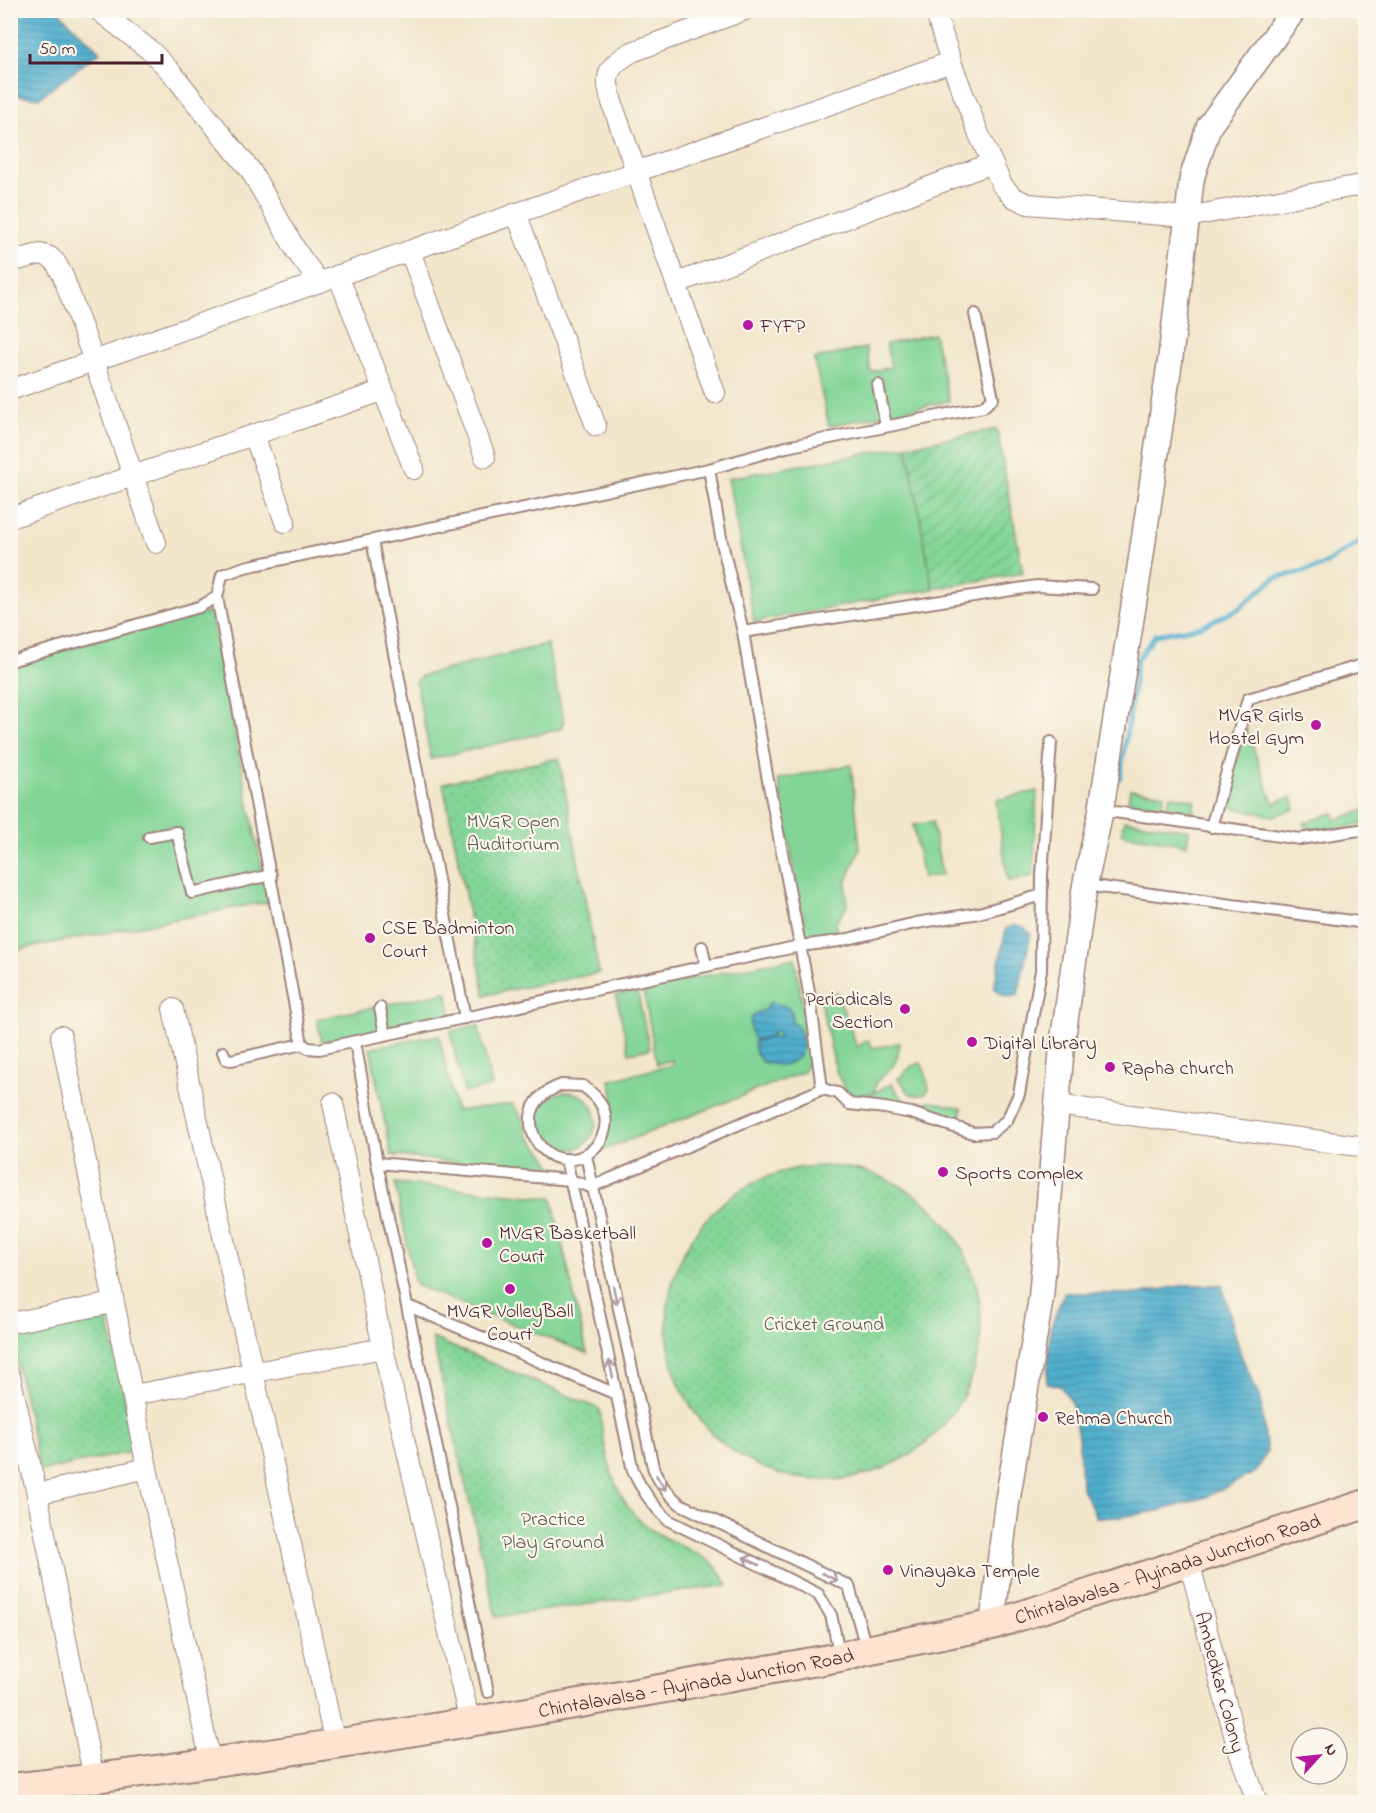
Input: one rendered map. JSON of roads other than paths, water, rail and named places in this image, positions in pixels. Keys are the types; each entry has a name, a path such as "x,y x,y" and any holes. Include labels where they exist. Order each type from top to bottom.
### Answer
{"main road":[{"name":"Chintalavalsa - Ayinada Junction Road","path":"10,1788 211,1764 470,1723 853,1653 992,1625 1365,1504"}],"street":[{"path":"98,10 152,52 251,171 297,252 319,282"},
{"path":"715,393 606,83 608,71 632,52 745,10"},
{"path":"935,10 951,62 978,132 1002,185 1013,197 1028,204 1187,217 1365,184"},
{"path":"992,1625 1007,1503 1041,1298 1062,1045 1085,885 1101,810 1170,361 1192,177 1209,126 1294,10"},
{"path":"10,390 951,62"},
{"path":"677,283 992,163"},
{"path":"516,213 596,426"},
{"path":"410,251 485,457"},
{"path":"10,262 40,254 50,256 63,276 156,543"},
{"path":"338,275 414,469"},
{"path":"10,518 382,391"},
{"path":"254,435 285,522"},
{"path":"173,1009 335,1744"},
{"path":"61,1036 147,1468 211,1764"},
{"path":"333,1103 383,1348 470,1723"},
{"path":"1057,1105 1365,1147"},
{"path":"10,1323 114,1303"},
{"path":"133,1395 383,1348"},
{"path":"10,1376 15,1421 38,1494 94,1779"},
{"path":"38,1494 147,1468"},
{"name":"Ambedkar Colony","path":"1189,1561 1237,1746 1257,1803"}],"lane":[{"path":"975,314 993,398 983,407 786,447 709,469 245,567 222,576 218,597 302,1044 308,1048 319,1049 355,1042 800,946 839,941 916,923 979,913 1042,896"},
{"path":"878,385 886,426"},
{"path":"709,469 722,543 743,632 767,775 810,996 822,1089"},
{"path":"372,540 465,1018"},
{"path":"743,632 1037,586 1092,589"},
{"path":"10,661 199,607 218,597"},
{"path":"1211,827 1248,699 1365,664"},
{"path":"377,1163 570,1180 591,1186 822,1089 838,1093 849,1104 911,1113 973,1133 992,1132 1007,1120 1018,1094 1041,970 1042,896 1051,742"},
{"path":"1101,810 1300,838 1365,829"},
{"path":"149,837 177,832 192,892 271,875"},
{"path":"1085,885 1365,923"},
{"path":"702,947 706,966"},
{"path":"380,1008 386,1034"},
{"path":"355,1042 377,1163 488,1692"},
{"path":"223,1052 226,1059 231,1060 302,1044"},
{"path":"562,1085 583,1086 599,1101 604,1111 604,1131 594,1149 586,1155 566,1159 555,1157 538,1144 531,1124 532,1114 542,1095 551,1089 562,1085"},
{"path":"586,1155 653,1467 659,1483 680,1504 849,1586 853,1653"},
{"path":"566,1159 633,1471 640,1487 652,1505 668,1520 818,1594 853,1653"},
{"path":"408,1306 616,1394"}],"water":[{"path":"11,10 58,11 100,52 39,98 11,95"},
{"path":"1015,925 1024,927 1031,934 1018,995 1008,997 1002,995 994,987 1006,929"},
{"path":"771,1002 788,1007 792,1013 792,1021 802,1038 803,1044 798,1056 794,1061 784,1065 762,1062 755,1052 754,1042 772,1037 776,1039 779,1036 776,1032 772,1033 772,1036 754,1040 751,1030 750,1021 754,1015 763,1011"},
{"path":"1186,1285 1222,1285 1241,1355 1260,1398 1267,1451 1256,1472 1206,1497 1163,1510 1121,1517 1096,1517 1081,1486 1079,1442 1071,1401 1060,1386 1047,1383 1050,1329 1064,1293 1137,1294"}],"waterway":[{"path":"1120,778 1137,660 1155,635 1199,627 1238,609 1275,578 1320,567 1366,538"}],"place":[{"name":"FYFP","path":"748,325"},
{"name":"MVGR Girls Hostel Gym","path":"1316,725"},
{"name":"CSE Badminton Court","path":"370,938"},
{"name":"Periodicals Section","path":"905,1009"},
{"name":"Digital Library","path":"972,1042"},
{"name":"Rapha church","path":"1110,1067"},
{"name":"Sports complex","path":"943,1172"},
{"name":"MVGR Basketball Court","path":"487,1243"},
{"name":"MVGR VolleyBall Court","path":"510,1289"},
{"name":"Rehma Church","path":"1043,1417"},
{"name":"Vinayaka Temple","path":"888,1570"}],"park label":[{"name":"MVGR Open Auditorium","path":"513,832"},
{"name":"Cricket Ground","path":"824,1323"},
{"name":"Practice Play Ground","path":"553,1530"}]}
